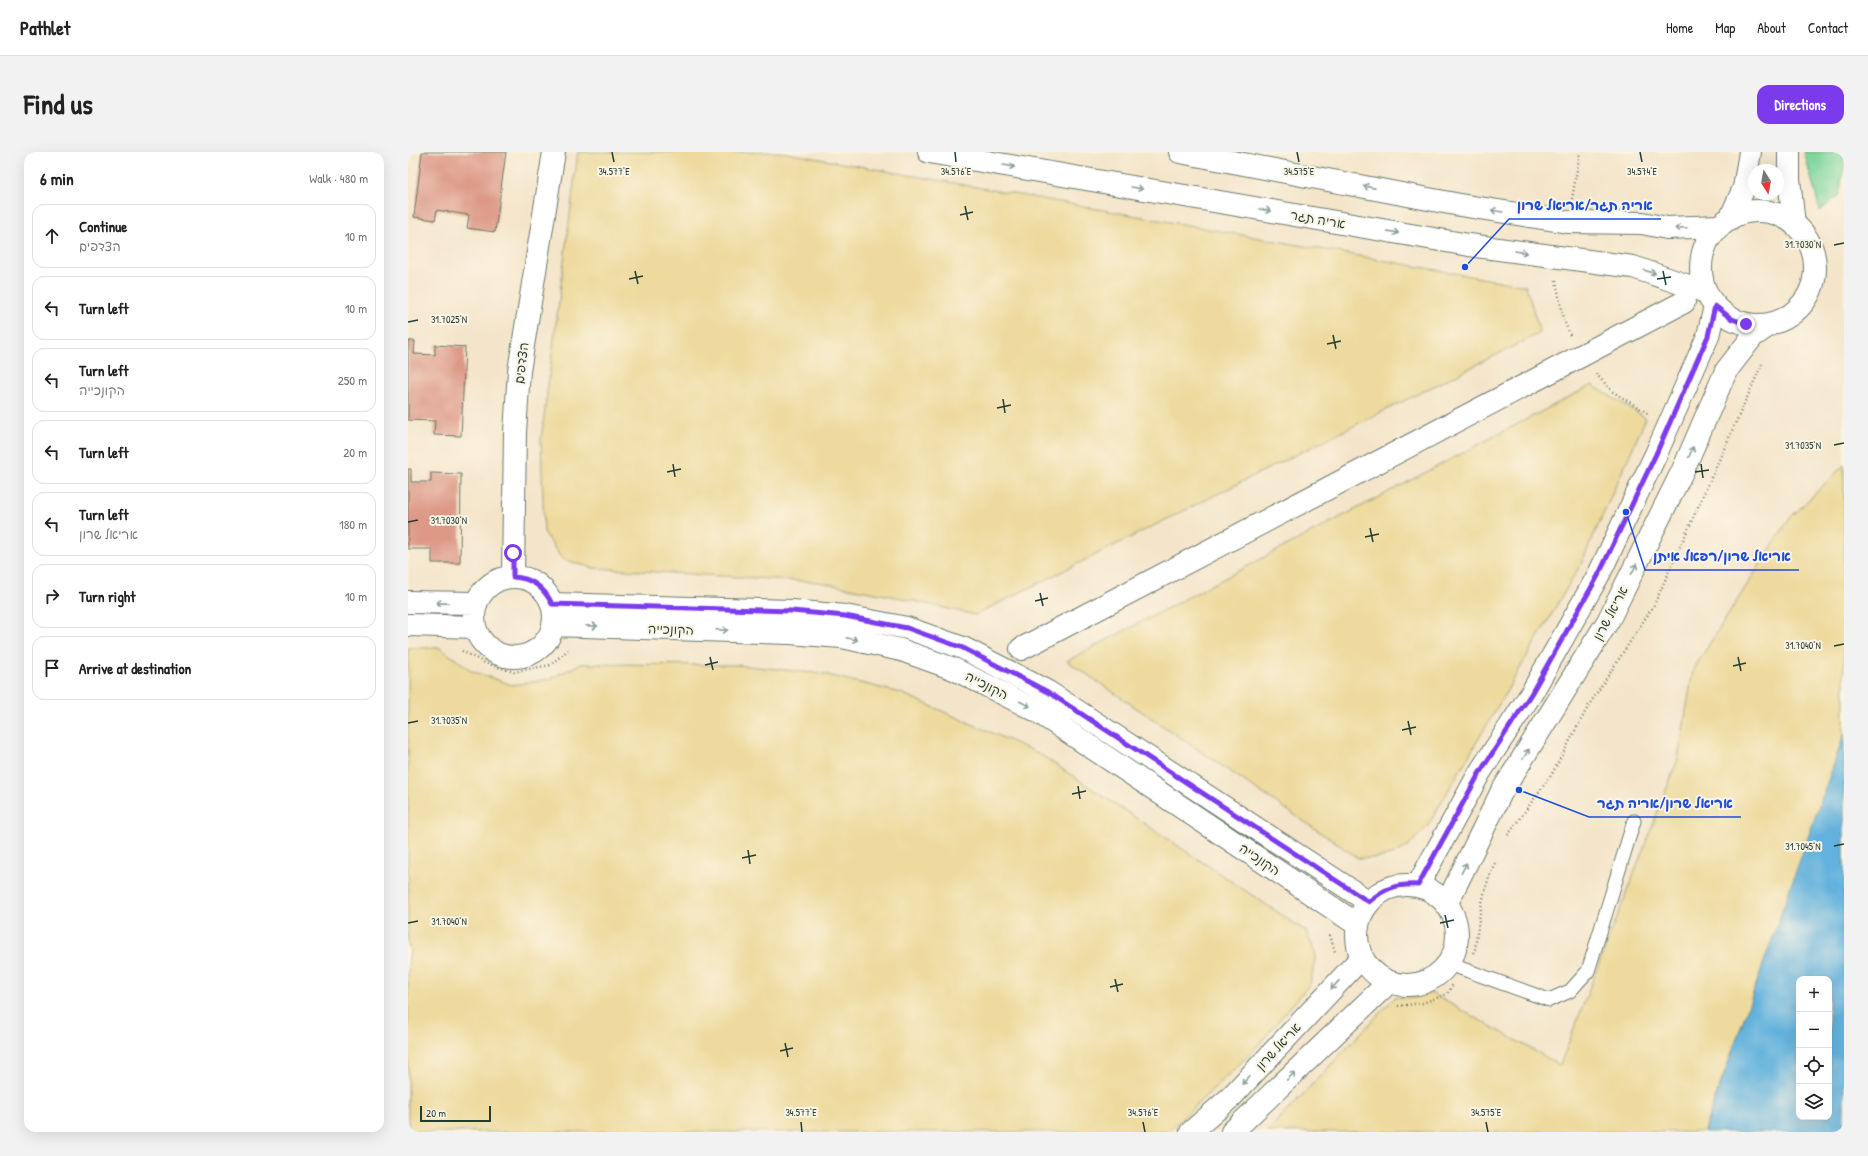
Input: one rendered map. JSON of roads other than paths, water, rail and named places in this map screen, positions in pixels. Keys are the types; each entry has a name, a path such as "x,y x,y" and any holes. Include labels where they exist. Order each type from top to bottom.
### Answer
{"street":[{"name":"הצדפים","path":"513,577 515,432 520,371 554,152"},
{"name":"אריה תגר","path":"929,152 1469,246 1633,267 1710,299"},
{"path":"1180,152 1460,205 1568,222 1642,223 1667,228 1725,222 1744,213 1764,212 1783,217 1794,224 1806,238 1814,254 1816,271 1808,296 1797,310 1783,320 1771,324 1761,325 1740,323 1724,314 1710,299 1702,279 1702,260 1708,242 1725,222 1744,188 1750,152"},
{"path":"1789,152 1789,179 1794,224"},
{"path":"1418,885 1480,772 1531,694 1599,574 1656,454 1708,336 1710,299"},
{"path":"1021,649 1684,302"},
{"name":"אריאל שרון","path":"1446,903 1501,794 1608,621 1683,470 1726,371 1754,336 1771,324"},
{"path":"513,577 523,578 541,587 552,604 553,625 549,636 542,646 532,652 515,656 498,653 487,647 480,638 475,627 474,615 476,603 481,595 495,582 513,577"},
{"path":"408,602 476,603"},
{"name":"הקונכייה","path":"552,604 792,611 845,616 907,628 963,648 1048,692 1369,902"},
{"path":"408,625 475,627"},
{"name":"הקונכייה","path":"553,625 790,633 842,637 901,650 954,669 1037,711 1358,925"},
{"path":"1404,884 1418,885 1438,895 1446,903 1455,917 1458,933 1456,949 1448,964 1437,976 1422,983 1405,985 1389,982 1378,976 1362,957 1357,936 1358,925 1362,913 1369,902 1379,893 1391,887 1404,884"},
{"name":"אריאל שרון","path":"1191,1132 1231,1096 1362,957"},
{"path":"1232,1132 1389,982"}],"lane":[{"path":"1448,964 1549,1000 1570,991 1588,971 1634,821"}],"water":[{"path":"1844,735 1844,1132 1704,1132"}],"place":[{"name":"אריה תגר/אריאל שרון","path":"1465,267"},
{"name":"אריאל שרון/רפאל איתן","path":"1626,512"},
{"name":"אריאל שרון/אריה תגר","path":"1519,790"}]}
